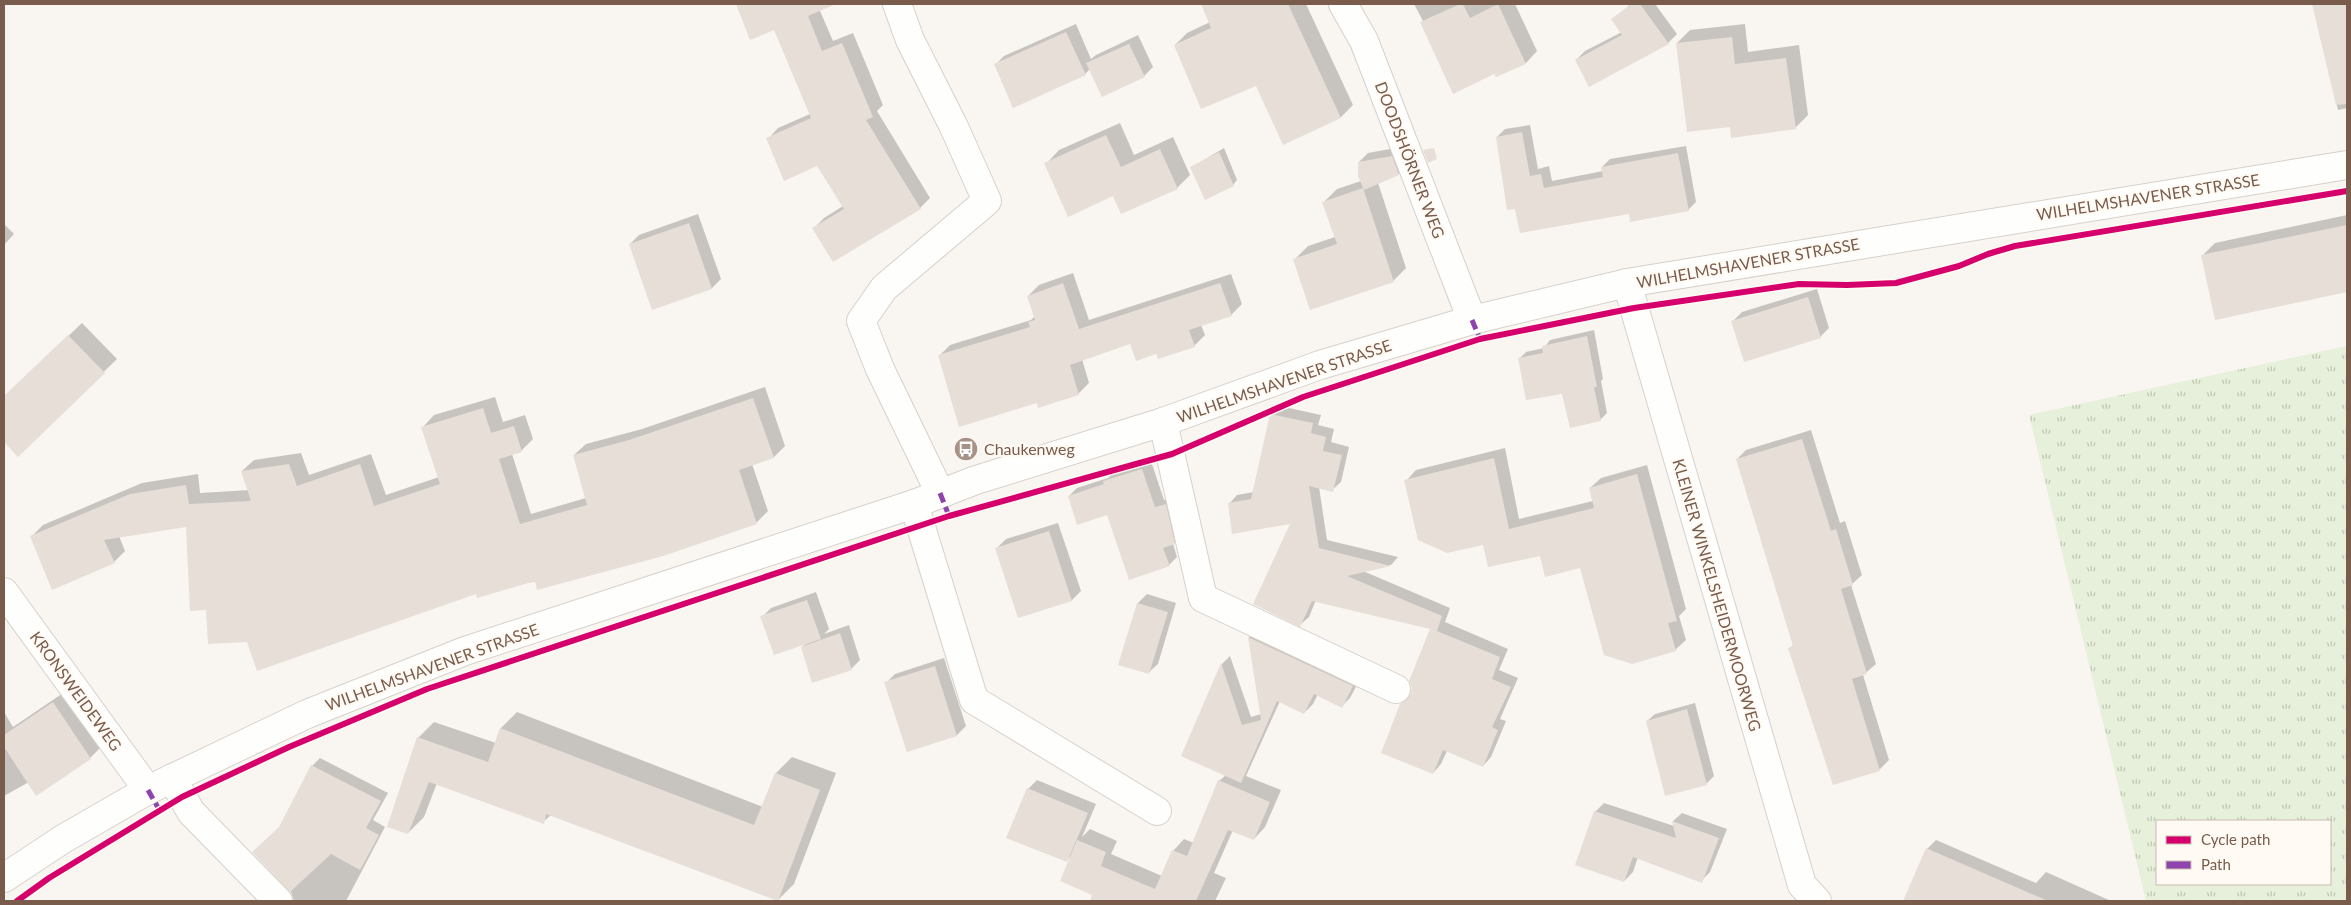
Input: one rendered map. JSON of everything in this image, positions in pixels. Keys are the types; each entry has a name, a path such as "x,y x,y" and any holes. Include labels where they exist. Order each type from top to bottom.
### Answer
{"street":[{"path":"897,4 910,40 954,127 987,201 884,288 861,320 880,369 940,493"},
{"name":"DOODSHÖRNER WEG","path":"1343,4 1364,41 1472,320"},
{"name":"WILHELMSHAVENER STRASSE","path":"4,878 64,839 172,778 307,714 465,651 914,504 940,493 1164,422 1320,365 1472,320 1627,284 2347,165"},
{"name":"KLEINER WINKELSHEIDERMOORWEG","path":"1627,284 1802,885 1817,901"},
{"name":"WILHELMSHAVENER STRASSE","path":"1164,422 1204,598 1396,689"},
{"path":"914,504 974,700 1157,811"},
{"name":"KRONSWEIDEWEG","path":"4,592 148,790"},
{"path":"172,778 191,812 278,901"}],"green space":[{"path":"2347,346 2347,901 2146,901 2029,415"}],"building":[{"path":"736,4 836,4 808,16 822,51 842,43 873,117 866,120 921,209 833,262 812,228 844,209 817,166 784,181 766,138 811,118 774,30 750,40"},
{"path":"1201,4 1288,4 1341,118 1283,145 1256,86 1201,109 1174,45 1211,28"},
{"path":"1463,4 1470,18 1498,4 1526,64 1496,77 1494,74 1453,94 1420,22"},
{"path":"1632,4 1640,4 1669,44 1589,87 1575,60 1622,35 1611,19"},
{"path":"2312,4 2347,4 2347,104 2336,105"},
{"path":"1066,32 1086,75 1013,108 994,64"},
{"path":"1732,37 1735,64 1786,58 1796,129 1731,138 1730,127 1687,132 1676,43"},
{"path":"1129,44 1145,77 1102,97 1086,63"},
{"path":"1522,132 1530,176 1541,174 1544,188 1603,177 1601,167 1678,153 1689,211 1630,222 1629,214 1520,233 1515,209 1507,210 1496,137"},
{"path":"1106,135 1121,167 1160,149 1178,189 1121,214 1113,196 1068,217 1044,163"},
{"path":"1434,148 1437,159 1428,163 1423,150"},
{"path":"1219,152 1234,186 1205,200 1190,167"},
{"path":"1392,156 1399,175 1364,190 1358,176 1358,162"},
{"path":"1363,188 1394,282 1310,310 1293,259 1337,244 1322,202"},
{"path":"689,223 712,289 652,310 629,244"},
{"path":"2347,225 2347,292 2215,320 2201,255"},
{"path":"1063,283 1079,329 1220,283 1232,316 1189,330 1195,347 1158,359 1156,354 1136,361 1130,344 1070,365 1079,395 1038,408 1037,403 959,427 938,355 1030,327 1028,322 1035,320 1027,296"},
{"path":"1808,297 1821,338 1744,362 1731,321"},
{"path":"68,335 105,373 18,457 4,442 4,396"},
{"path":"1587,336 1597,387 1594,387 1601,421 1570,428 1562,394 1526,400 1518,358 1543,353 1542,346"},
{"path":"753,398 774,458 739,470 757,524 663,556 537,590 535,581 477,598 476,594 257,671 247,642 208,644 206,610 190,611 186,527 104,540 115,563 52,590 30,536 130,494 186,485 189,504 251,501 241,471 289,464 297,486 360,464 374,506 440,484 421,427 483,408 491,433 514,426 522,452 499,459 520,524 587,505 573,455 629,440"},
{"path":"1270,414 1313,423 1311,433 1326,437 1323,451 1342,455 1333,492 1309,486 1319,548 1391,566 1347,576 1442,616 1437,631 1500,657 1492,679 1511,687 1492,727 1498,730 1483,767 1443,750 1433,774 1381,753 1400,704 1410,695 1412,688 1409,681 1430,629 1312,601 1300,627 1253,604 1290,524 1232,534 1228,503 1251,499"},
{"path":"1802,439 1831,531 1836,529 1853,585 1841,589 1867,674 1852,679 1880,771 1833,785 1788,648 1793,646 1736,459"},
{"path":"1494,458 1509,529 1594,508 1589,488 1637,474 1677,621 1668,623 1676,651 1632,664 1604,655 1580,568 1545,577 1540,556 1488,567 1483,545 1447,553 1418,540 1404,480"},
{"path":"1142,469 1155,507 1166,504 1175,544 1163,548 1170,566 1129,580 1107,515 1077,525 1068,496 1104,484 1103,481"},
{"path":"1049,531 1072,601 1018,618 995,548"},
{"path":"807,600 821,639 774,655 760,616"},
{"path":"1137,603 1168,612 1149,674 1118,665"},
{"path":"840,633 852,670 812,683 801,647"},
{"path":"1248,637 1353,686 1342,708 1314,694 1304,714 1277,701 1241,783 1181,756 1221,663 1242,725 1261,720"},
{"path":"935,666 957,736 907,752 884,682"},
{"path":"53,702 91,759 36,796 4,747 4,735"},
{"path":"1687,709 1707,785 1665,796 1646,721"},
{"path":"500,728 754,825 775,773 820,790 778,901 546,814 544,824 429,782 408,834 387,827 417,737 488,762"},
{"path":"311,765 381,801 366,828 379,835 360,870 331,854 290,892 252,852 279,827"},
{"path":"1218,780 1270,802 1254,840 1228,830 1196,901 1090,901 1092,895 1060,881 1077,840 1106,852 1101,866 1155,889 1172,850 1187,856"},
{"path":"1027,788 1088,813 1067,862 1006,838"},
{"path":"1594,811 1676,838 1672,821 1719,838 1702,883 1633,857 1624,882 1575,865"},
{"path":"1926,848 2048,901 1903,901"}],"marked path":[{"path":"1472,320 1480,339"},
{"path":"940,493 949,516"},
{"path":"148,790 160,811"}],"cycle path":[{"path":"17,901 49,878 182,797 289,747 427,689 949,516 1172,454 1303,397 1480,339 1634,308 1799,284 1896,283 1959,266 1988,254 2015,246 2347,191"}],"place":[{"name":"Chaukenweg","path":"966,449"}]}
